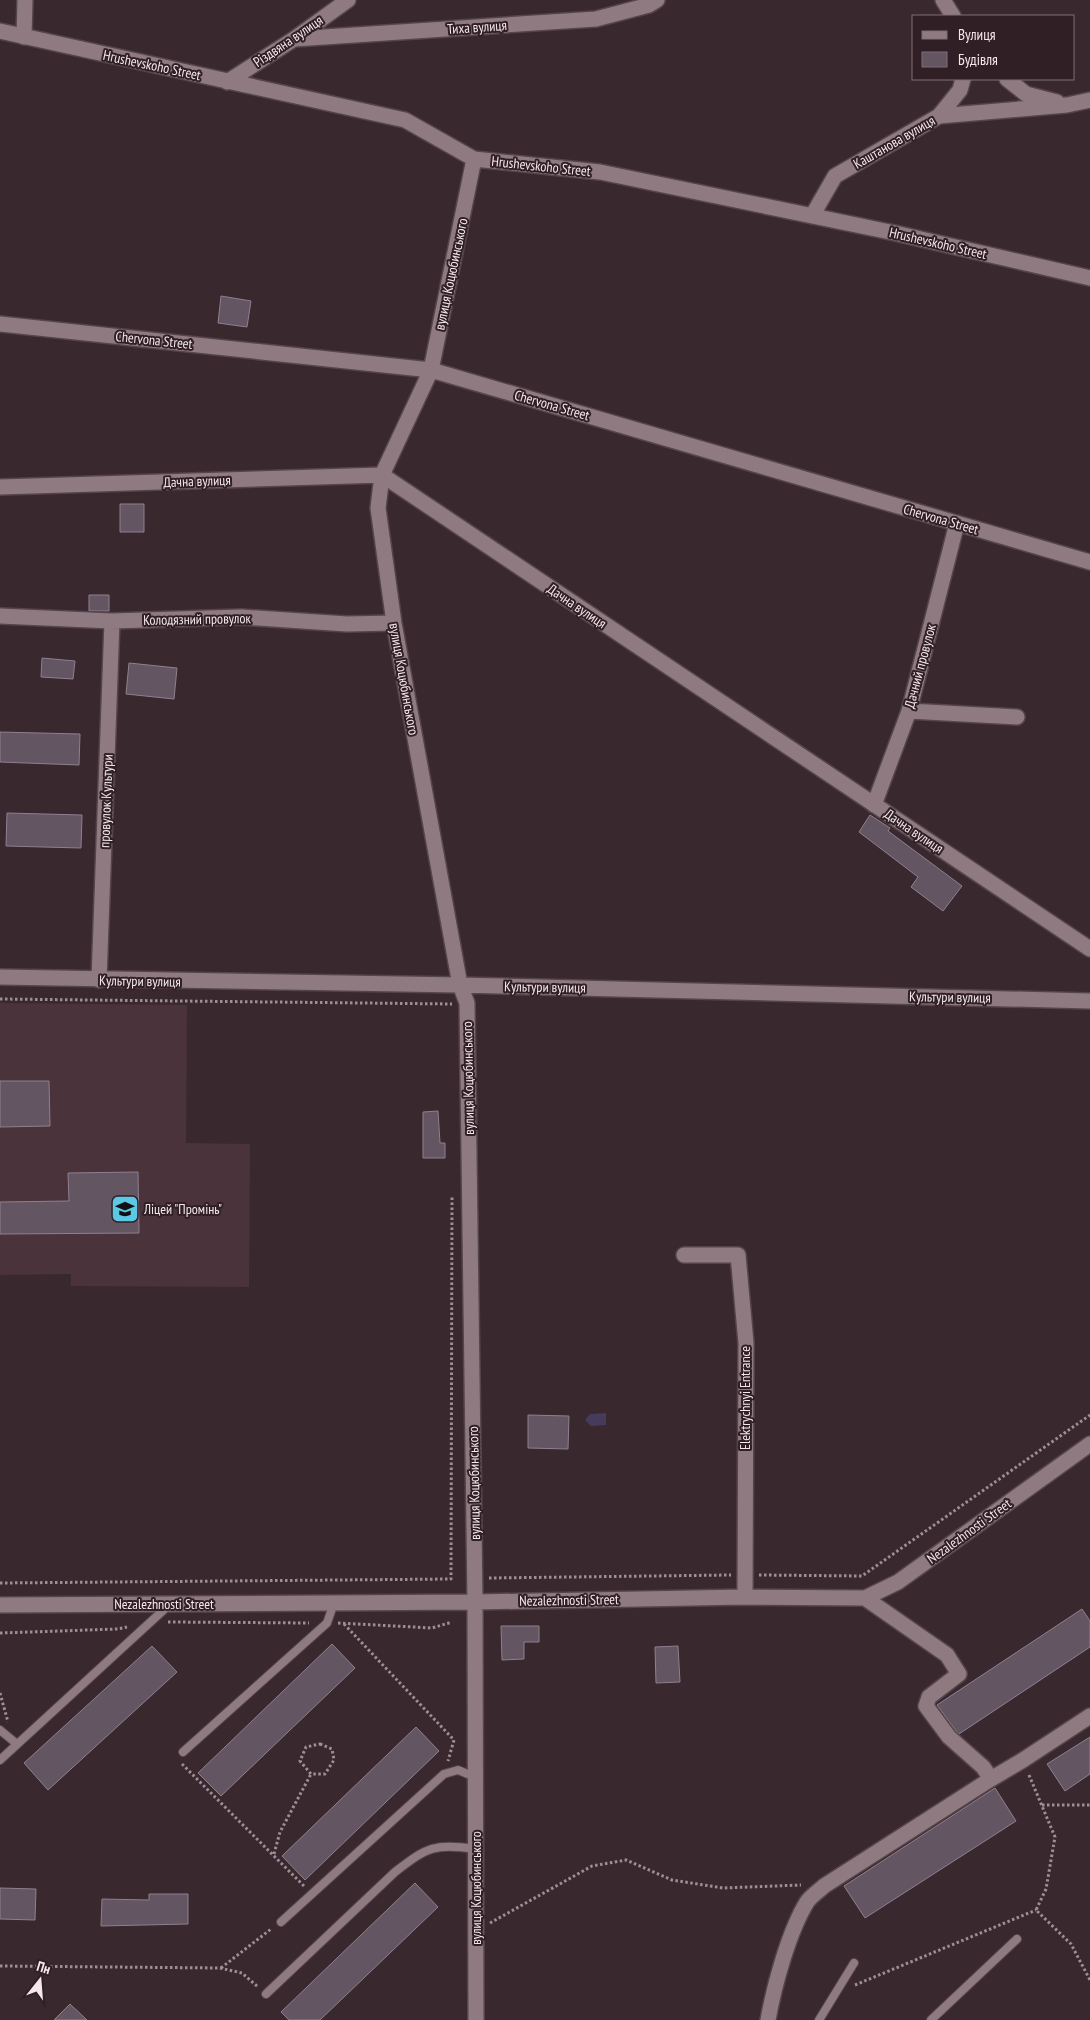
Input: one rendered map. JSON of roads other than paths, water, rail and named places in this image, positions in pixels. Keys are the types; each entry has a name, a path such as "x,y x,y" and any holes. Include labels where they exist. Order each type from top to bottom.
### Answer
{"street":[{"path":"24,37 25,0"},
{"name":"Різдвяна вулиця","path":"227,82 294,39 348,0"},
{"name":"Тиха вулиця","path":"294,39 596,19 648,5 657,0"},
{"path":"942,0 952,15"},
{"name":"Hrushevskoho Street","path":"0,31 405,120 474,159 600,172 812,216 1090,278"},
{"path":"939,116 960,90 963,80"},
{"path":"1008,80 1026,94 1066,105"},
{"name":"Каштанова вулиця","path":"812,216 835,176 939,116 1066,105 1090,100"},
{"name":"вулиця Коцюбинського","path":"474,159 431,370 382,475 378,508 394,623 460,985 467,1003 475,1578 476,2020"},
{"name":"Chervona Street","path":"0,324 431,370 1090,562"},
{"name":"Дачна вулиця","path":"0,487 382,475 1090,949"},
{"name":"Дачний провулок","path":"874,805 909,711 957,524"},
{"name":"Колодязний провулок","path":"0,616 112,622 241,617 347,624 394,623"},
{"name":"провулок Культури","path":"99,980 112,622"},
{"path":"909,711 1017,717"},
{"name":"Культури вулиця","path":"0,978 460,985 1090,1001"},
{"name":"Elektrychnyi Entrance","path":"684,1255 738,1255 746,1342 745,1597"},
{"name":"Nezalezhnosti Street","path":"0,1605 475,1602 745,1597 865,1598 898,1582 1090,1444"},
{"path":"865,1598 947,1655 959,1674 928,1697 926,1706 949,1737 983,1767 991,1779"},
{"path":"768,2020 773,1992 795,1927 808,1900 824,1886 1090,1716"}],"lane":[{"path":"183,1752 328,1623 334,1603"},
{"path":"0,1760 170,1604"},
{"path":"0,1730 17,1744"},
{"path":"281,1922 444,1774 458,1770 475,1777"},
{"path":"266,1994 395,1872 416,1856 433,1847 476,1849"},
{"path":"931,2020 1017,1939"},
{"path":"820,2020 854,1963"}],"place":[{"name":"Ліцей \"Промінь\"","path":"125,1209"}]}
